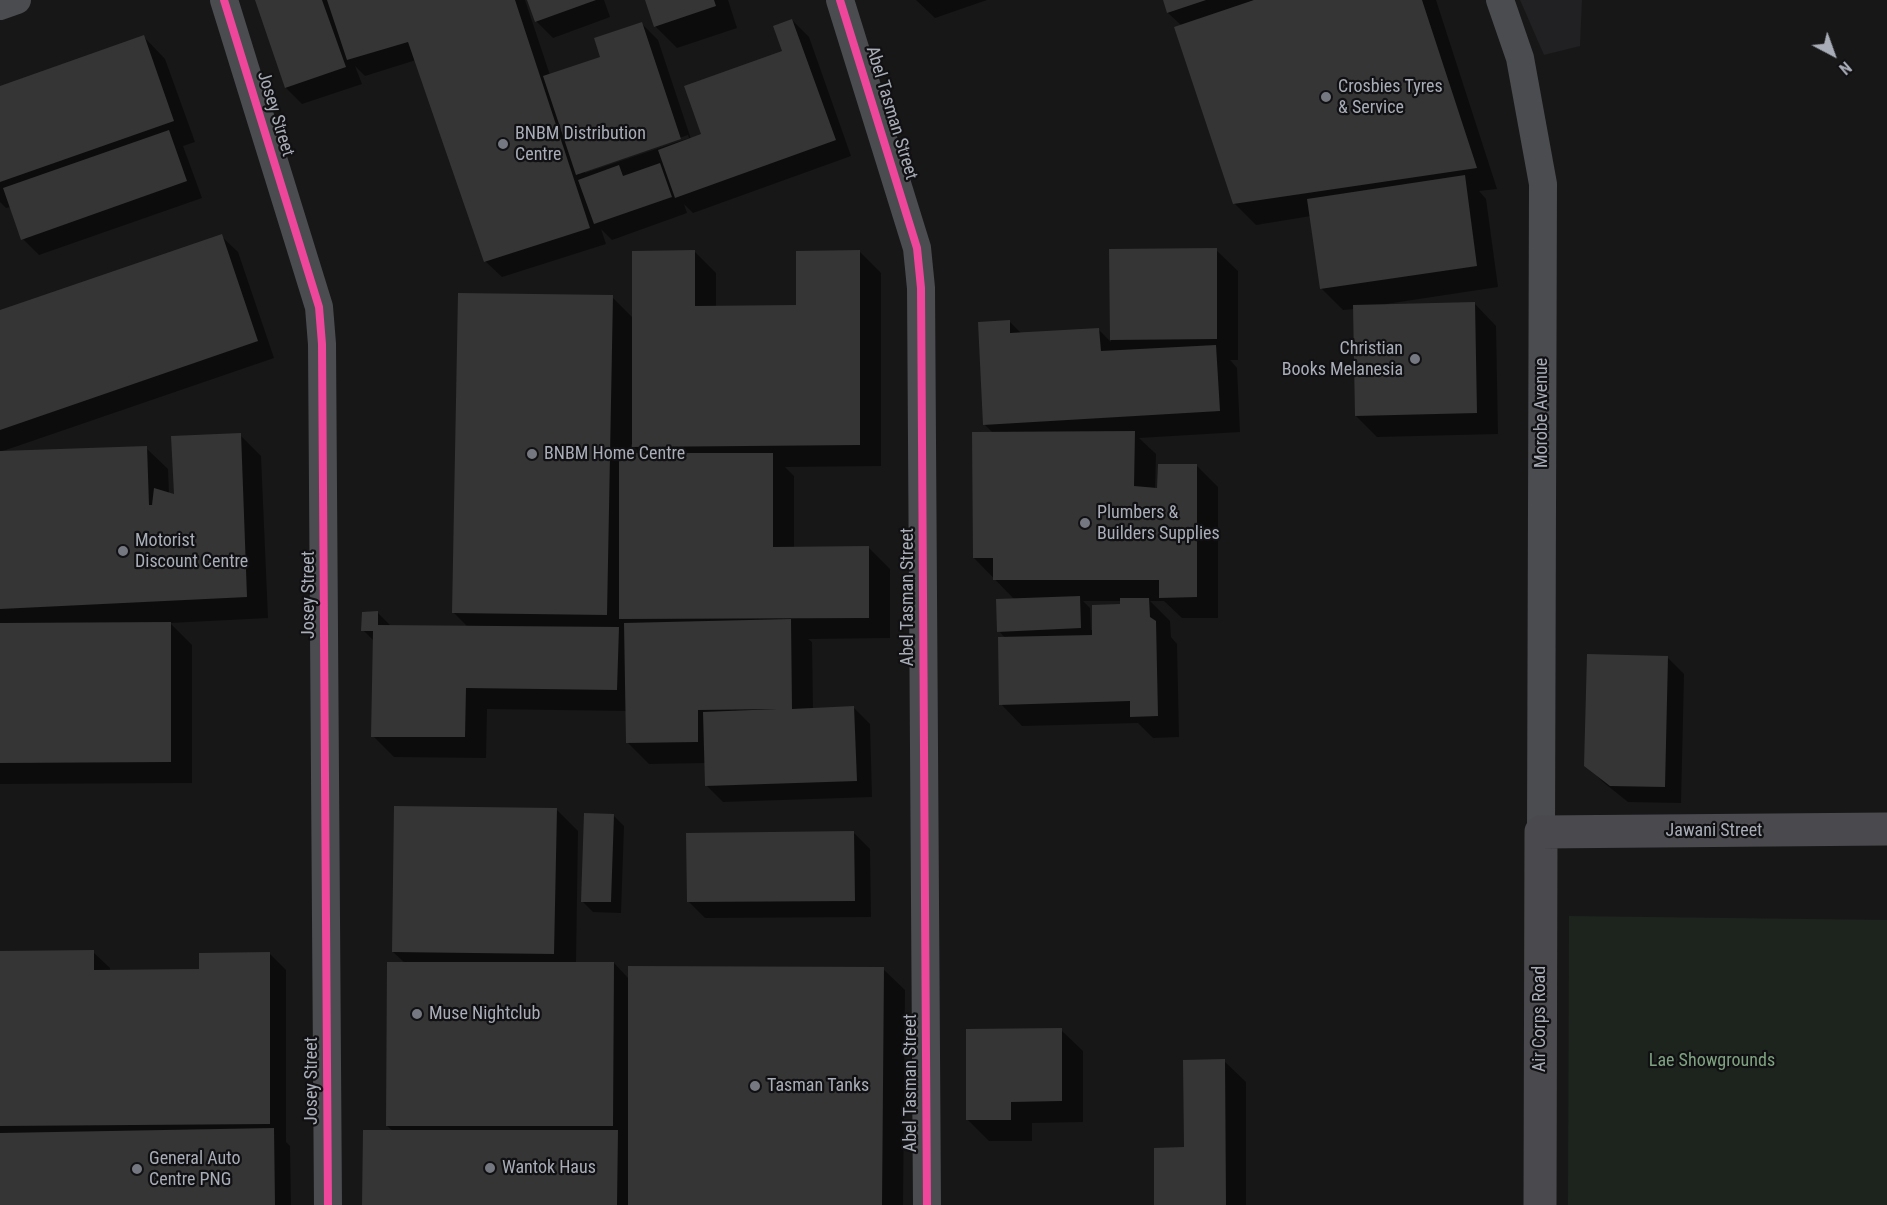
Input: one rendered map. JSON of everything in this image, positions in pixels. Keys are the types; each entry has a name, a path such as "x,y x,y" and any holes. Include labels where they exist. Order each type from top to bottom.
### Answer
{"street":[{"path":"0,6 17,0"},
{"name":"Josey Street","path":"224,0 319,307 322,344 328,1205"},
{"name":"Abel Tasman Street","path":"840,0 917,248 921,288 927,1205"},
{"name":"Morobe Avenue","path":"1500,0 1520,58 1543,184 1541,832"},
{"name":"Jawani Street","path":"1541,832 1887,829"},
{"name":"Air Corps Road","path":"1540,1205 1541,832"}],"shaded area":[{"path":"1520,0 1582,0 1580,46 1544,55"}],"green space":[{"name":"Lae Showgrounds","path":"1569,916 1887,920 1887,1205 1568,1205"}],"building":[{"path":"255,0 322,0 346,67 285,88"},
{"name":"BNBM Distribution Centre","path":"327,0 515,0 590,228 484,262 408,42 347,60"},
{"path":"527,0 596,0 535,22"},
{"path":"645,0 714,0 716,6 654,27"},
{"path":"1163,0 1206,0 1167,13"},
{"name":"Crosbies Tyres & Service","path":"1254,0 1422,0 1477,168 1233,204 1174,27"},
{"path":"792,19 836,140 675,198 658,150 701,134 684,86 782,51 773,26"},
{"path":"642,22 681,139 576,175 543,76 600,57 594,38"},
{"path":"144,35 174,121 0,182 0,86"},
{"path":"169,130 187,181 21,240 3,188"},
{"path":"660,163 672,197 594,224 578,180 619,165 623,176"},
{"path":"1465,175 1477,266 1320,289 1307,199"},
{"path":"222,234 258,341 0,430 0,310"},
{"path":"1217,248 1217,339 1110,340 1109,249"},
{"path":"695,250 695,306 796,305 796,251 860,250 860,445 632,447 632,251"},
{"name":"BNBM Home Centre","path":"458,293 613,295 607,615 452,613"},
{"name":"Christian Books Melanesia","path":"1475,302 1477,413 1355,416 1353,305"},
{"path":"1010,320 1010,333 1099,328 1101,351 1216,345 1220,411 983,425 978,322"},
{"name":"Plumbers & Builders Supplies","path":"1135,431 1134,486 1157,488 1158,464 1197,464 1197,597 1159,598 1159,580 993,580 993,558 973,558 972,432"},
{"name":"Motorist Discount Centre","path":"241,433 247,597 0,609 0,451 147,446 149,505 152,505 154,488 174,494 171,436"},
{"path":"619,453 773,453 773,547 869,546 869,618 619,619"},
{"path":"1080,596 1081,628 997,632 996,599"},
{"path":"1120,598 1149,598 1150,617 1156,621 1158,716 1130,717 1130,701 999,705 998,637 1092,635 1092,605 1120,604"},
{"path":"378,611 378,625 619,627 617,690 466,688 465,737 371,737 373,631 361,631 362,612"},
{"path":"791,619 792,709 854,706 857,781 705,786 703,712 777,709 698,710 698,742 626,743 624,623"},
{"path":"171,622 171,762 0,763 0,623"},
{"path":"1587,654 1668,656 1665,787 1610,786 1584,766"},
{"path":"394,806 557,808 554,954 392,952"},
{"path":"584,813 614,814 611,902 581,902"},
{"path":"854,831 855,901 687,902 686,833"},
{"path":"94,950 94,970 199,969 199,953 270,952 270,1124 0,1126 0,951"},
{"path":"387,962 614,962 613,1126 386,1126"},
{"name":"Tasman Tanks","path":"628,966 884,967 882,1205 628,1205"},
{"path":"1062,1028 1062,1101 1011,1102 1011,1120 966,1120 966,1029"},
{"path":"1225,1059 1226,1205 1154,1205 1154,1148 1184,1147 1183,1060"},
{"name":"General Auto Centre PNG","path":"274,1128 275,1205 0,1205 0,1133"},
{"name":"Wantok Haus","path":"363,1130 618,1130 617,1205 362,1205"}],"cycle path":[{"path":"224,0 319,307 322,344 328,1205"},
{"path":"840,0 917,248 921,288 927,1205"}],"place":[{"name":"Crosbies Tyres & Service","path":"1326,97"},
{"name":"BNBM Distribution Centre","path":"503,144"},
{"name":"Christian Books Melanesia","path":"1415,359"},
{"name":"BNBM Home Centre","path":"532,454"},
{"name":"Plumbers & Builders Supplies","path":"1085,523"},
{"name":"Motorist Discount Centre","path":"123,551"},
{"name":"Muse Nightclub","path":"417,1014"},
{"name":"Tasman Tanks","path":"755,1086"},
{"name":"Wantok Haus","path":"490,1168"},
{"name":"General Auto Centre PNG","path":"137,1169"}]}
